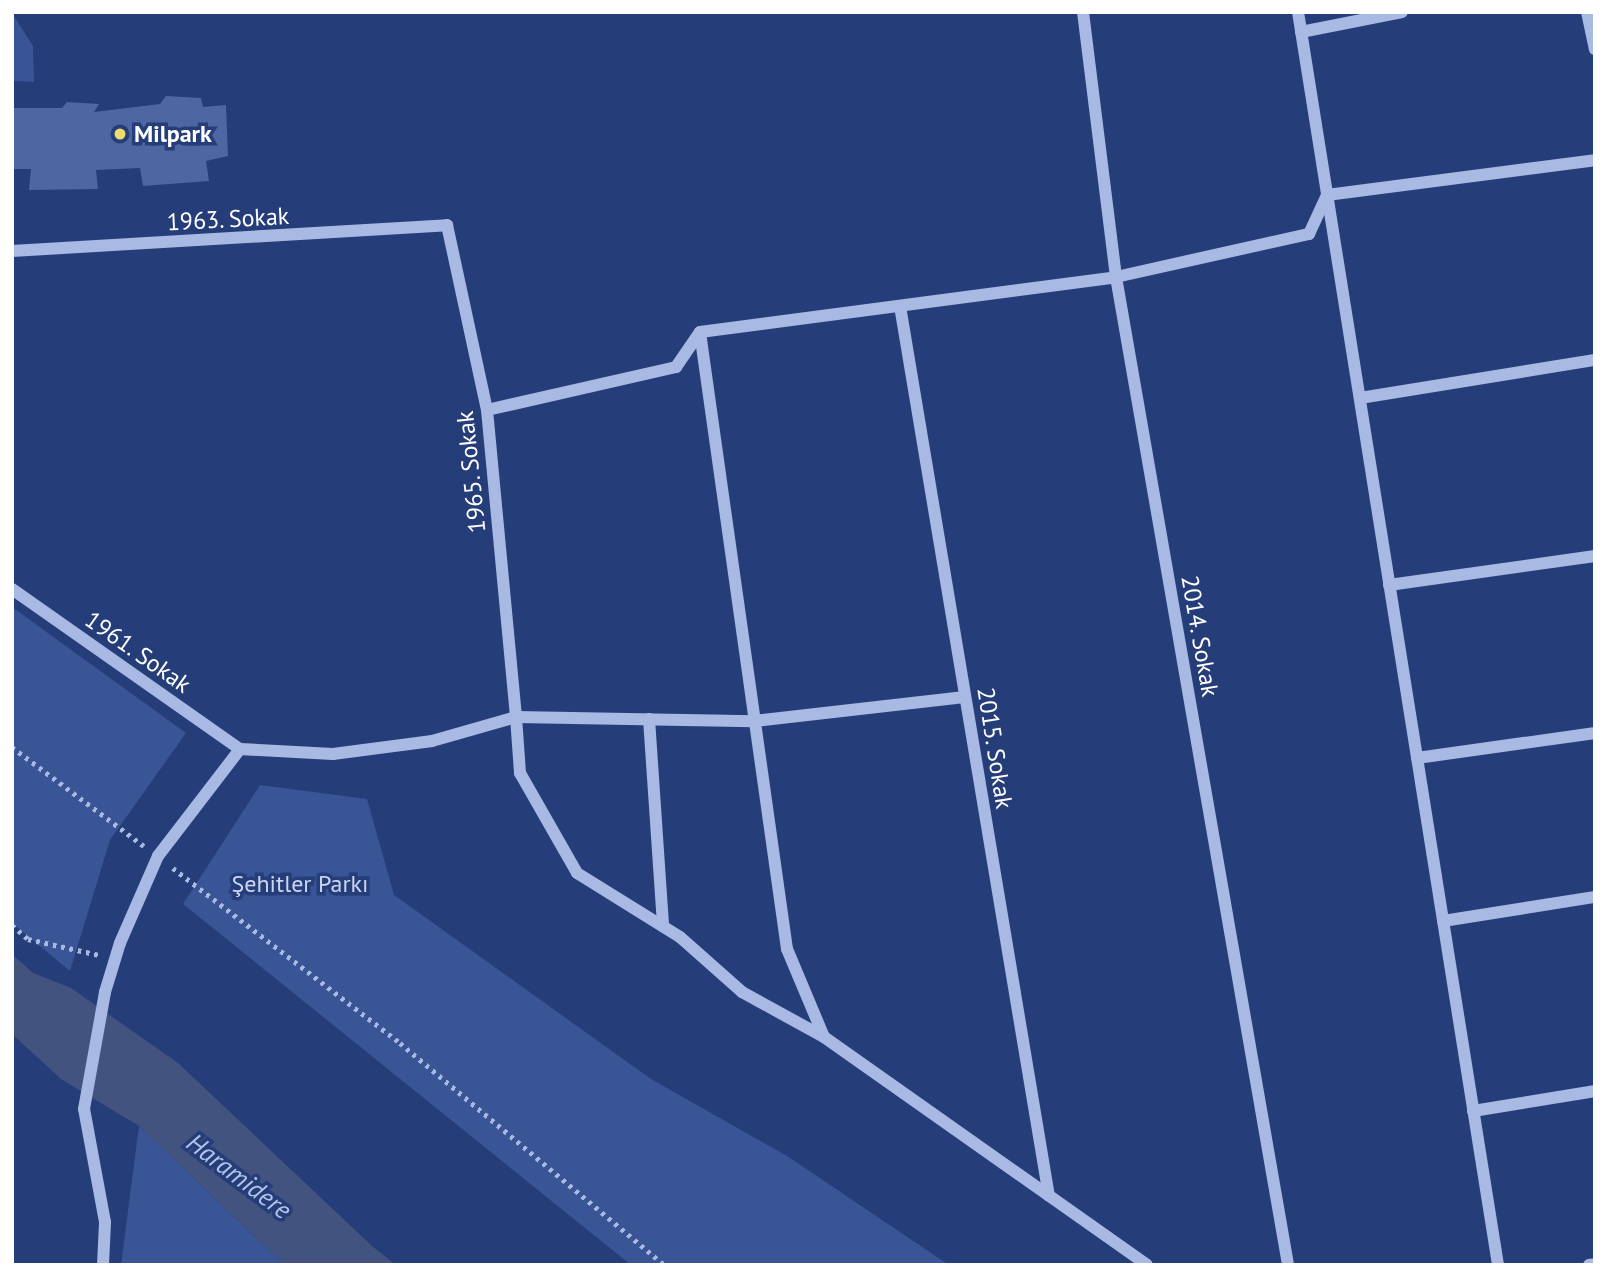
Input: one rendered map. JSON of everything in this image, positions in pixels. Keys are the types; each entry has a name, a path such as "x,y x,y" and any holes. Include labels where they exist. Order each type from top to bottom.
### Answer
{"street":[{"name":"2014. Sokak","path":"1083,12 1116,277 1288,1265"},
{"path":"1298,12 1497,1265"},
{"path":"1301,32 1402,12"},
{"path":"1590,17 1595,49"},
{"path":"1327,195 1595,160"},
{"path":"487,410 676,367 700,332 1116,277 1309,234 1327,195"},
{"name":"1963. Sokak","path":"12,251 447,225"},
{"name":"1965. Sokak","path":"447,225 487,410 520,773 577,873 680,937 742,992 824,1037 1147,1265"},
{"name":"2015. Sokak","path":"900,306 1049,1196"},
{"path":"700,332 787,949 824,1037"},
{"path":"1360,398 1595,360"},
{"path":"1389,585 1595,556"},
{"name":"1961. Sokak","path":"12,589 240,749"},
{"path":"103,1265 106,1222 84,1109 105,992 115,959 158,856 240,749 333,754 432,741 516,717 754,721 965,697"},
{"path":"649,719 663,927"},
{"path":"1417,758 1595,733"},
{"path":"1443,921 1595,897"},
{"path":"1473,1111 1595,1091"},
{"path":"1589,1265 1595,1264"}],"path":[{"path":"12,747 158,856 400,1044 665,1265"},
{"path":"12,925 28,939 115,959"}],"green space":[{"path":"12,13 33,46 34,82 12,81"},
{"path":"12,607 186,733 110,840 70,971 12,923"},
{"name":"Şehitler Parkı","path":"260,785 367,799 394,895 651,1079 787,1156 949,1265 631,1265 183,904"},
{"path":"139,1126 285,1265 121,1265"}],"water":[{"name":"Haramidere","path":"12,954 33,973 71,988 178,1063 372,1246 396,1265 285,1265 139,1126 61,1079 12,1034"}],"building":[{"name":"Milpark","path":"166,96 201,98 203,107 226,105 228,156 206,161 209,181 143,186 140,168 96,170 98,189 29,190 31,169 12,169 12,108 62,108 67,102 99,104 94,112 160,104"}],"place":[{"name":"Milpark","path":"120,134"}]}
